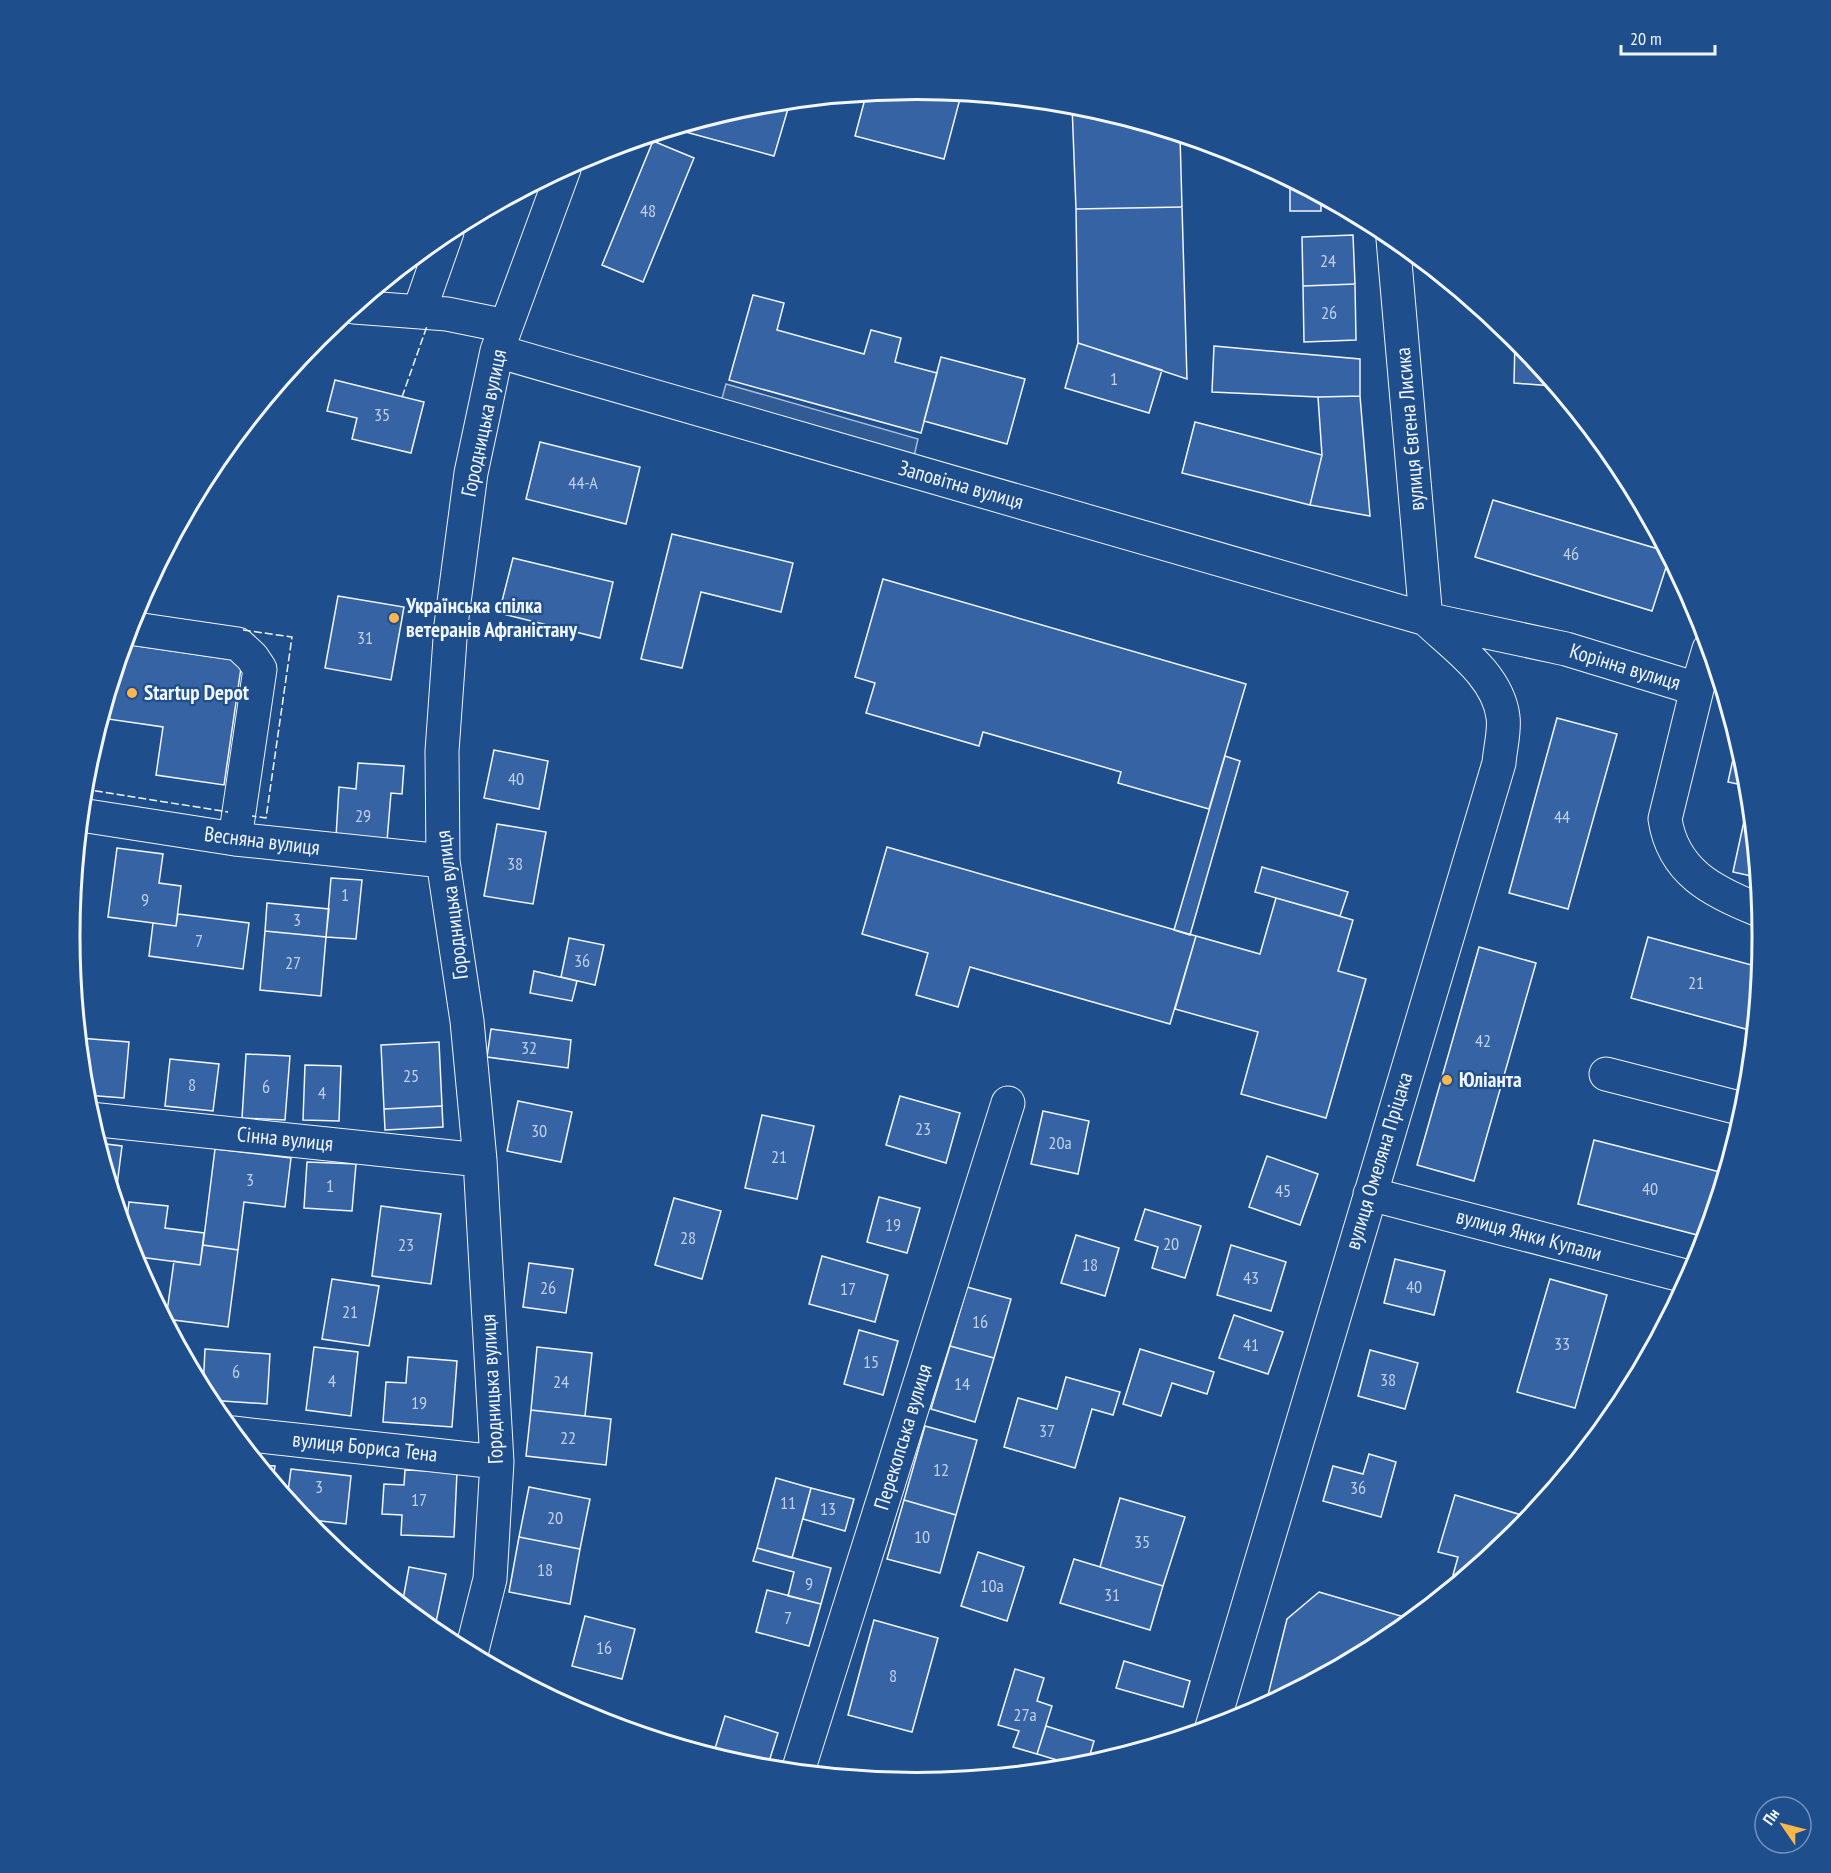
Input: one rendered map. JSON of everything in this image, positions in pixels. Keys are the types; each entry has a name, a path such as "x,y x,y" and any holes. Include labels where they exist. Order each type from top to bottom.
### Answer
{"street":[{"name":"Городницька вулиця","path":"473,1645 490,1579 497,1462 480,1160 466,1021 443,861 442,751 451,625 471,473 501,339 560,181"},
{"path":"420,312 442,248"},
{"name":"вулиця Євгена Лисика","path":"1394,251 1426,619"},
{"name":"Заповітна вулиця","path":"364,308 447,314 501,339 1426,619"},
{"name":"Корінна вулиця","path":"1426,619 1566,649 1697,689 1665,819 1668,840 1682,865 1723,896 1751,907"},
{"name":"вулиця Омеляна Пріцака","path":"1215,1716 1499,763 1503,717 1497,695 1486,676 1426,619"},
{"path":"138,629 238,644 260,669 235,839"},
{"path":"1697,689 1705,661"},
{"name":"Весняна вулиця","path":"89,816 235,839 443,861"},
{"path":"1606,1074 1734,1107"},
{"name":"Перекопська вулиця","path":"800,1764 1008,1103"},
{"name":"Сінна вулиця","path":"101,1120 480,1160"},
{"name":"вулиця Янки Купали","path":"1370,1194 1680,1274"},
{"name":"вулиця Бориса Тена","path":"244,1434 497,1462"}],"shaded area":[{"path":"726,384 918,439 914,456 721,402"}],"building":[{"path":"864,102 959,102 944,159 855,136"},
{"path":"787,111 774,156 688,133"},
{"path":"1072,116 1132,129 1180,144 1182,207 1076,209"},
{"path":"656,142 694,158 643,282 602,265 652,143"},
{"path":"1290,190 1321,206 1321,211 1290,211"},
{"path":"1182,207 1187,379 1078,343 1076,209"},
{"path":"1353,235 1355,284 1303,286 1302,237"},
{"path":"1355,284 1356,340 1304,342 1303,286"},
{"path":"753,295 784,303 777,330 864,354 871,330 901,338 895,362 937,373 921,433 729,380"},
{"path":"1078,343 1162,370 1149,413 1065,388"},
{"path":"1214,346 1360,359 1360,396 1318,397 1212,392"},
{"path":"1515,353 1544,385 1514,383"},
{"path":"941,357 1025,379 1007,444 924,421"},
{"path":"335,380 424,402 411,453 352,439 357,418 327,411"},
{"path":"1360,396 1370,516 1310,505 1322,455 1318,397"},
{"path":"1195,422 1322,455 1310,505 1182,473"},
{"path":"540,442 640,467 626,524 526,499"},
{"path":"1493,500 1655,548 1666,568 1652,611 1475,557"},
{"path":"672,534 793,563 781,612 701,592 682,668 641,659"},
{"path":"513,558 613,582 600,638 499,613"},
{"path":"883,579 1246,684 1209,809 1118,783 1121,772 983,732 979,746 866,713 875,683 855,677"},
{"path":"338,596 404,607 391,680 325,668"},
{"path":"132,645 242,661 224,785 156,775 163,727 108,719"},
{"path":"1557,718 1617,734 1568,909 1509,893"},
{"path":"494,750 548,761 539,809 484,798"},
{"path":"1225,756 1240,761 1190,935 1174,930"},
{"path":"1732,762 1737,784 1728,782"},
{"path":"358,763 404,766 402,794 391,793 387,841 336,837 339,787 356,789"},
{"path":"497,824 546,832 533,904 484,896"},
{"path":"1743,824 1749,876 1733,872"},
{"path":"887,847 1196,936 1170,1024 970,967 958,1007 916,995 928,953 862,934"},
{"path":"117,848 163,854 159,883 181,886 176,926 108,917"},
{"path":"1262,867 1348,892 1340,916 1255,892"},
{"path":"331,878 362,880 356,939 326,937"},
{"path":"1276,898 1353,920 1338,971 1366,979 1326,1118 1241,1094 1258,1032 1175,1009 1196,936 1260,954"},
{"path":"267,903 329,909 326,937 265,931"},
{"path":"178,914 249,923 243,969 149,956 153,923 176,926"},
{"path":"265,931 326,937 321,996 260,990"},
{"path":"1648,937 1751,965 1746,1029 1631,998"},
{"path":"569,938 604,945 595,985 561,977"},
{"path":"1479,947 1536,963 1474,1181 1417,1165"},
{"path":"534,971 577,981 572,1001 530,993"},
{"path":"491,1029 571,1040 568,1068 487,1057"},
{"path":"86,1039 129,1042 124,1098 95,1096"},
{"path":"439,1042 442,1106 384,1109 381,1045"},
{"path":"246,1054 290,1056 285,1120 242,1118"},
{"path":"170,1059 219,1064 213,1111 165,1106"},
{"path":"305,1065 341,1066 339,1121 303,1120"},
{"path":"900,1096 960,1113 946,1163 886,1145"},
{"path":"518,1101 572,1112 561,1162 507,1151"},
{"path":"442,1106 443,1127 385,1130 384,1109"},
{"path":"1043,1111 1089,1121 1078,1174 1031,1164"},
{"path":"762,1115 814,1126 797,1199 745,1188"},
{"path":"1594,1140 1717,1171 1696,1235 1578,1204"},
{"path":"106,1144 122,1146 117,1183"},
{"path":"215,1149 291,1158 285,1207 244,1202 238,1250 203,1245"},
{"path":"1267,1156 1318,1174 1300,1225 1249,1207"},
{"path":"307,1162 356,1164 352,1211 304,1208"},
{"path":"879,1197 920,1208 907,1253 867,1242"},
{"path":"674,1198 721,1211 702,1279 655,1265"},
{"path":"129,1202 168,1206 165,1228 204,1233 200,1265 144,1258 127,1214"},
{"path":"381,1206 441,1214 431,1284 372,1276"},
{"path":"1145,1209 1201,1226 1185,1278 1152,1268 1158,1247 1135,1240"},
{"path":"1076,1235 1119,1248 1105,1296 1061,1283"},
{"path":"203,1245 238,1250 228,1327 174,1320 167,1309 174,1261 200,1265"},
{"path":"1231,1245 1286,1262 1271,1311 1217,1295"},
{"path":"822,1256 888,1275 875,1322 809,1304"},
{"path":"1395,1259 1445,1271 1434,1315 1384,1303"},
{"path":"529,1263 573,1269 566,1313 523,1307"},
{"path":"332,1279 379,1286 369,1346 322,1339"},
{"path":"1550,1279 1607,1295 1575,1408 1517,1392"},
{"path":"967,1287 1011,1299 994,1358 950,1346"},
{"path":"1234,1315 1283,1332 1268,1374 1219,1358"},
{"path":"859,1330 898,1341 883,1395 844,1384"},
{"path":"950,1346 994,1358 975,1422 931,1409"},
{"path":"314,1347 358,1352 351,1416 306,1410"},
{"path":"537,1347 592,1353 585,1416 531,1410"},
{"path":"205,1349 270,1354 267,1404 220,1401 204,1374"},
{"path":"1140,1349 1214,1372 1207,1394 1172,1383 1161,1416 1123,1404"},
{"path":"1370,1350 1418,1363 1405,1409 1358,1396"},
{"path":"408,1357 457,1361 452,1427 383,1422 386,1382 406,1383"},
{"path":"1066,1377 1120,1392 1113,1415 1092,1409 1075,1468 1004,1447 1018,1398 1057,1409"},
{"path":"531,1410 611,1419 606,1465 526,1456"},
{"path":"925,1426 977,1440 956,1515 904,1500"},
{"path":"1369,1454 1396,1462 1381,1517 1323,1501 1333,1466 1363,1474"},
{"path":"291,1469 351,1476 346,1524 317,1521 288,1489"},
{"path":"405,1470 457,1472 454,1537 401,1535 402,1515 382,1514 384,1484 404,1485"},
{"path":"776,1478 811,1488 792,1558 757,1548"},
{"path":"529,1487 590,1499 580,1549 519,1537"},
{"path":"811,1488 854,1499 845,1531 803,1519"},
{"path":"1455,1495 1520,1514 1454,1575 1458,1557 1438,1552"},
{"path":"1120,1498 1185,1517 1163,1586 1100,1567"},
{"path":"904,1500 956,1515 940,1573 887,1559"},
{"path":"519,1537 580,1549 570,1604 509,1592"},
{"path":"757,1548 831,1568 821,1604 788,1596 794,1572 753,1561"},
{"path":"978,1552 1024,1567 1007,1621 961,1606"},
{"path":"1074,1559 1163,1586 1150,1630 1060,1603"},
{"path":"409,1567 446,1574 436,1621 403,1597"},
{"path":"767,1590 821,1604 809,1646 756,1632"},
{"path":"1319,1592 1402,1616 1333,1660 1268,1694 1287,1619"},
{"path":"585,1616 635,1629 622,1679 572,1666"},
{"path":"874,1620 938,1638 912,1732 848,1715"},
{"path":"1124,1661 1190,1681 1183,1707 1116,1688"},
{"path":"1015,1669 1044,1678 1037,1701 1052,1706 1037,1754 1013,1747 1019,1731 998,1725"},
{"path":"725,1716 778,1733 770,1759 715,1748"},
{"path":"1046,1726 1094,1741 1090,1753 1056,1760 1037,1754"}],"fence":[{"path":"402,397 427,326"},
{"path":"243,630 292,637 266,818 252,816"},
{"path":"93,790 228,812"}],"place":[{"name":"Українська спілка ветеранів Афганістану","path":"394,618"},
{"name":"Startup Depot","path":"132,693"},
{"name":"Юліанта","path":"1447,1080"}]}
